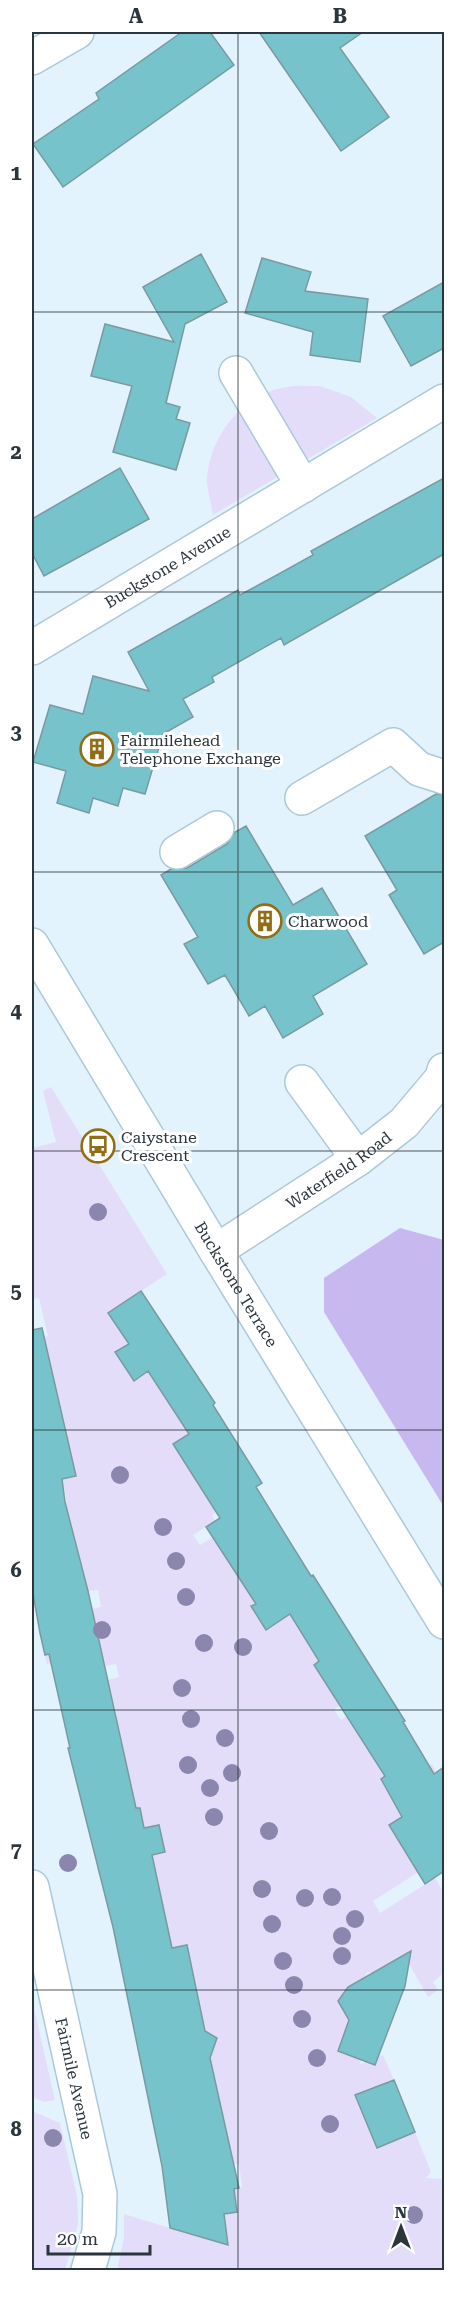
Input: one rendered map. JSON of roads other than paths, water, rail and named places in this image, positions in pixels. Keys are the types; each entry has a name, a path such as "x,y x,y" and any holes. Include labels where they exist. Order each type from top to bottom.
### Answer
{"street":[{"path":"32,58 77,32"},
{"path":"236,373 303,486"},
{"name":"Buckstone Avenue","path":"32,648 444,401"},
{"path":"302,798 393,746 418,769 444,777"},
{"path":"177,852 217,828"},
{"name":"Buckstone Terrace","path":"32,945 216,1251 444,1622"},
{"name":"Waterfield Road","path":"216,1251 358,1159 405,1123 444,1076"},
{"path":"302,1082 358,1159"},
{"name":"Fairmile Avenue","path":"32,1887 40,1958 100,2194 99,2232 88,2271"}],"place":[{"name":"Fairmilehead Telephone Exchange","path":"97,749"},
{"name":"Charwood","path":"265,921"},
{"name":"Caiystane Crescent","path":"98,1146"}]}
